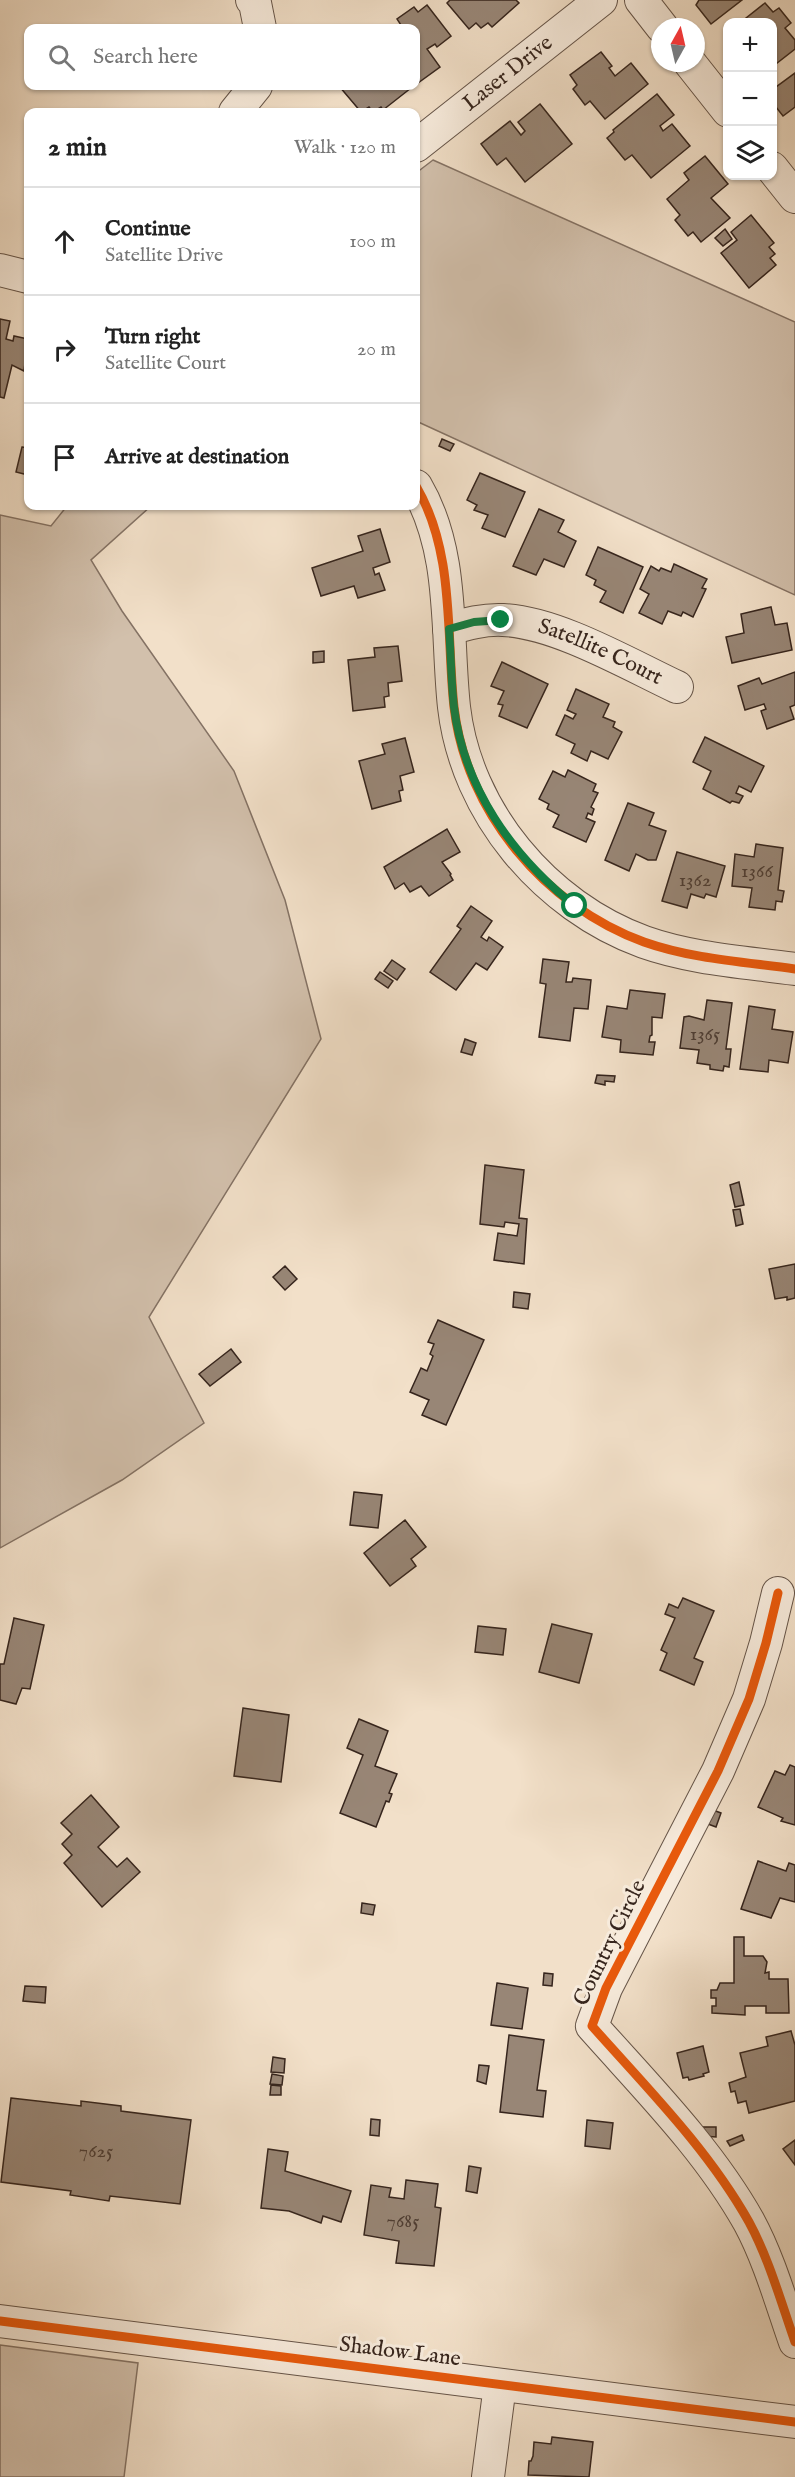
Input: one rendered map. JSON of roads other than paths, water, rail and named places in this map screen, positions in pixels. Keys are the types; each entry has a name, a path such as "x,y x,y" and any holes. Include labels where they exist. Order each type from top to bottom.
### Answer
{"street":[{"path":"239,24 239,8 242,0"},
{"path":"252,0 255,3 259,24"},
{"name":"Laser Drive","path":"420,143 601,0"},
{"path":"640,0 655,18"},
{"path":"697,72 723,105"},
{"path":"777,174 795,197"},
{"path":"0,270 24,276"},
{"path":"420,495 431,520 442,556 454,708 462,744 476,784 493,818 516,851 544,882 575,906 606,925 643,942 687,954 795,969"},
{"name":"Satellite Court","path":"449,629 474,622 501,620 528,622 554,630 677,687"},
{"name":"Country Circle","path":"778,1593 749,1699 718,1771 606,1988 592,2026 696,2144 726,2184 750,2224 768,2264 795,2342"},
{"name":"Shadow Lane","path":"0,2321 795,2422"},
{"path":"488,2477 500,2385"}]}
